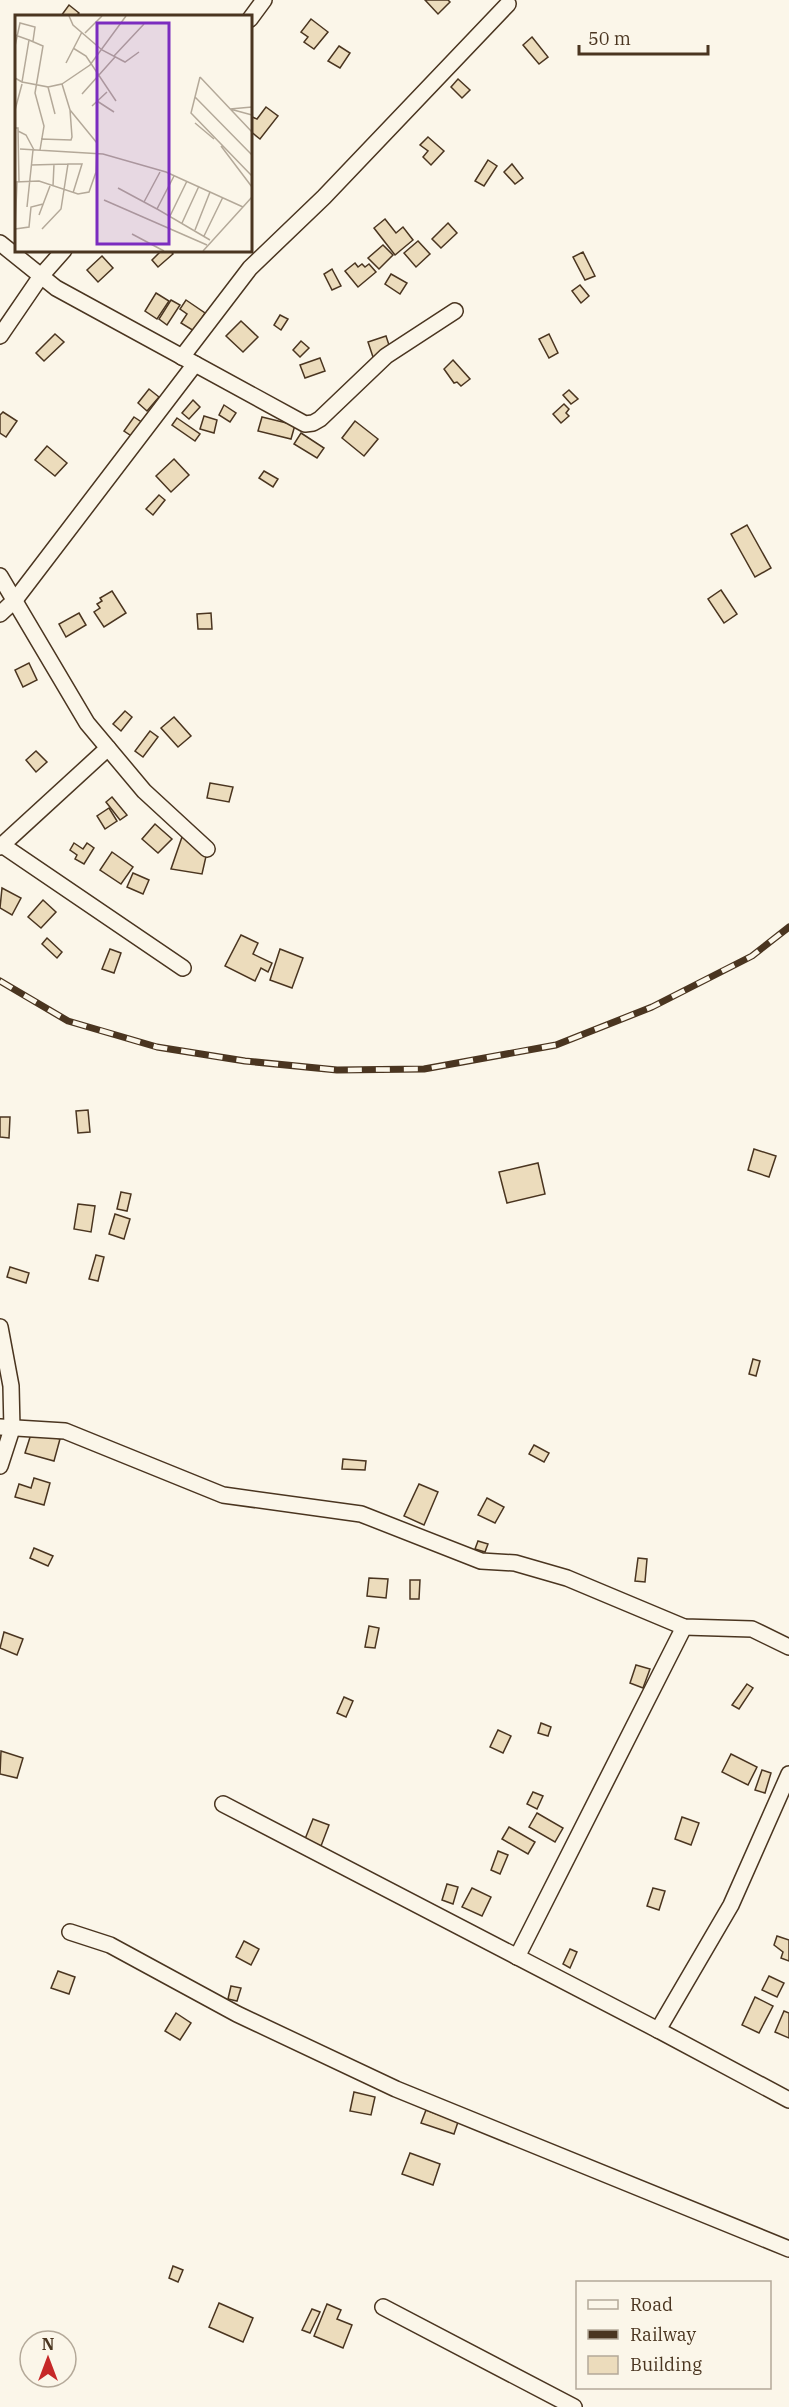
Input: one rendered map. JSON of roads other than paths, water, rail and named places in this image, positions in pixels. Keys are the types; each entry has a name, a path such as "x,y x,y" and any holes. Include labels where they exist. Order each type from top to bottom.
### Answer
{"street":[{"path":"252,16 264,0"},
{"path":"0,614 15,600 188,360 250,268 324,197 508,4"},
{"path":"0,243 56,288 305,424 314,423 386,356 455,311"},
{"path":"0,336 41,276 62,252"},
{"path":"0,576 87,723 144,791 207,849"},
{"path":"108,748 1,846 183,968"},
{"path":"0,1327 11,1386 0,1466"},
{"path":"6,1428 65,1431 223,1495 361,1514 481,1561 515,1563 567,1578 684,1627 752,1629 789,1647"},
{"path":"517,1957 684,1627"},
{"path":"658,2030 731,1905 789,1774"},
{"path":"223,1804 789,2100"},
{"path":"70,1932 110,1945 237,2014 396,2089 789,2249"},
{"path":"383,2307 574,2407"}],"railway":[{"path":"0,981 68,1021 157,1047 245,1061 337,1070 424,1069 556,1045 652,1007 752,956 789,927"}]}
